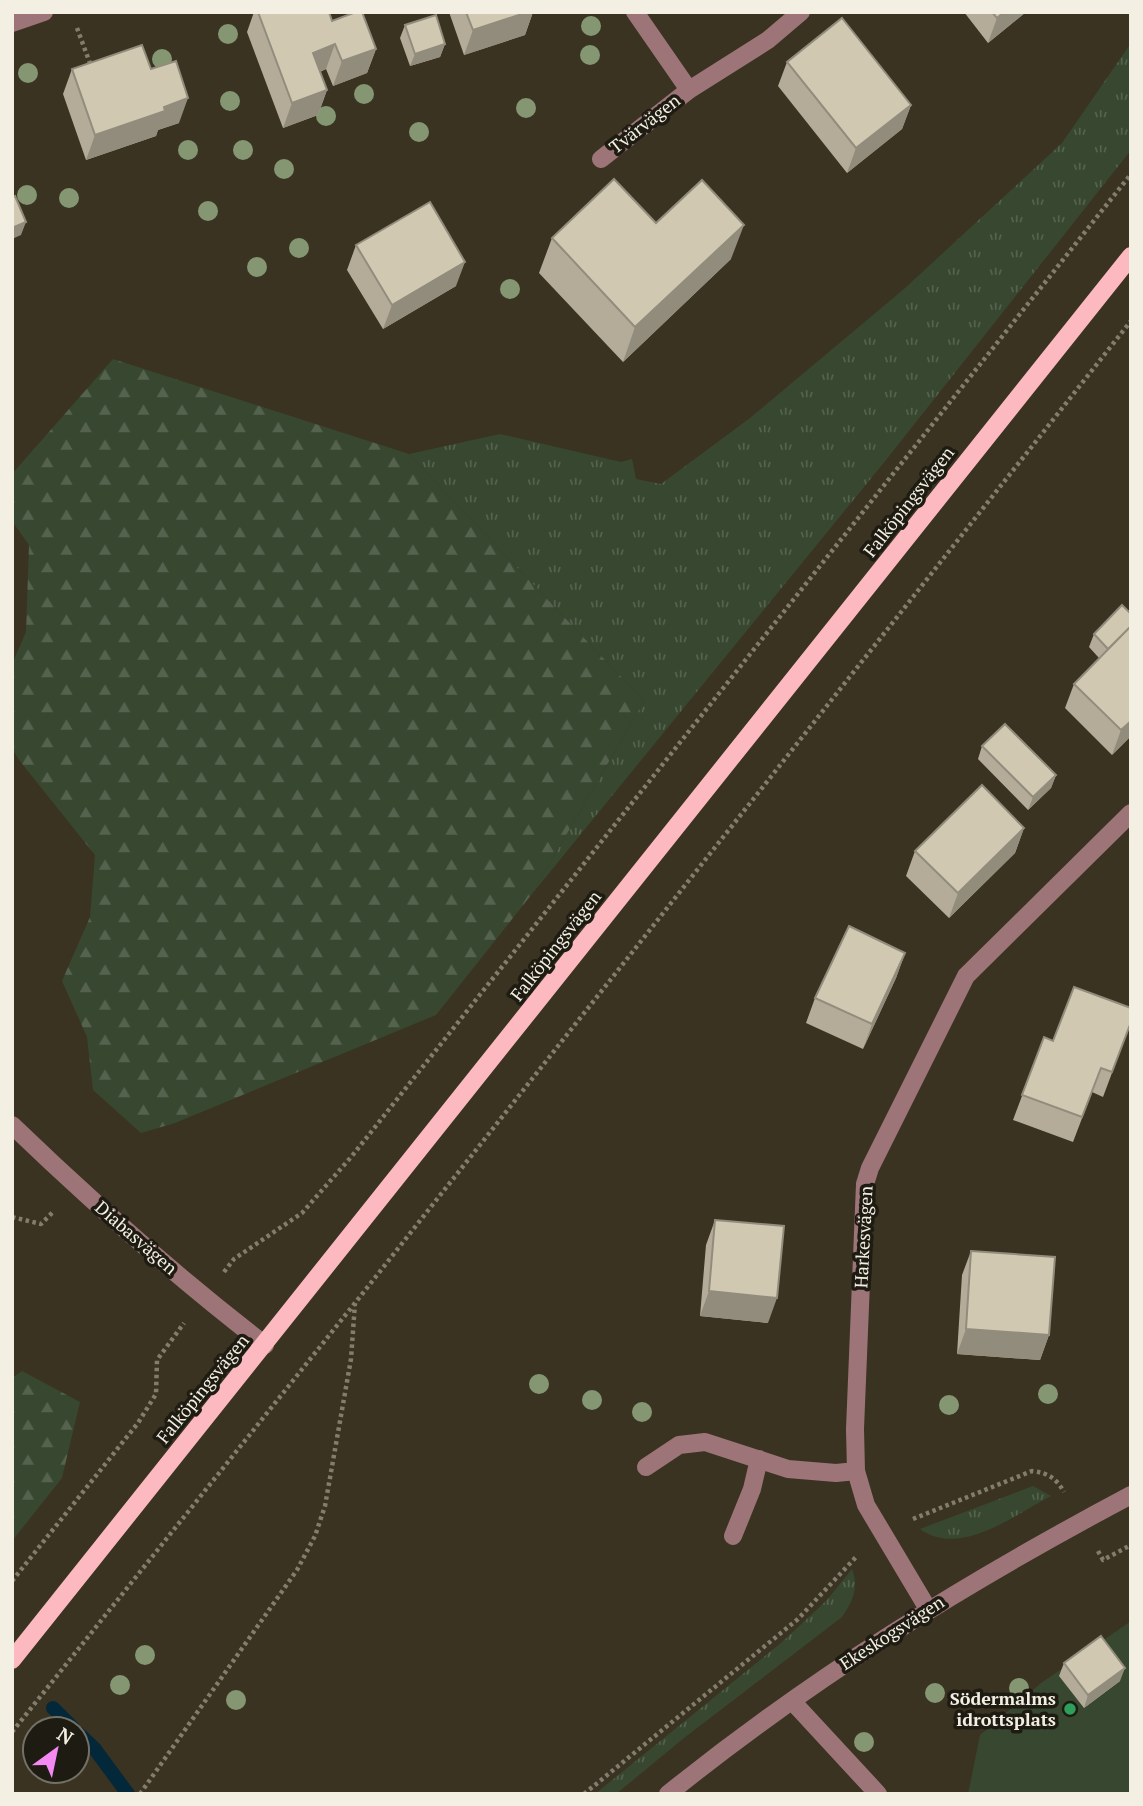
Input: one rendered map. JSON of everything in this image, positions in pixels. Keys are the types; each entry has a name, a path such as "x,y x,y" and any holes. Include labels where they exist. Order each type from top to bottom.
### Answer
{"main road":[{"name":"Falköpingsvägen","path":"12,1660 1131,256"}],"street":[{"path":"12,23 44,12"},
{"name":"Tvärvägen","path":"635,12 689,90"},
{"name":"Tvärvägen","path":"600,159 689,90 768,40 800,12"},
{"name":"Harkesvägen","path":"928,1609 866,1505 856,1471 855,1429 865,1184 870,1168 966,976 1131,813"},
{"name":"Diabasvägen","path":"12,1125 77,1187 204,1298 265,1345"},
{"path":"646,1467 679,1445 705,1442 788,1469 836,1473 856,1471"},
{"path":"733,1536 752,1489 759,1459"},
{"name":"Ekeskogsvägen","path":"668,1794 864,1649 1007,1563 1131,1495"},
{"path":"792,1701 878,1794"}],"path":[{"path":"77,28 91,66"},
{"path":"234,1259 302,1213 352,1156 1131,174"},
{"path":"12,1732 355,1303 1131,321"},
{"path":"12,1217 41,1224 77,1187"},
{"path":"140,1794 297,1570 315,1536 325,1506 351,1359 355,1303"},
{"path":"12,1581 138,1423 156,1394 157,1360 165,1348"},
{"path":"906,1523 1032,1471 1045,1472 1057,1479 1062,1489"},
{"path":"1098,1550 1103,1560 1131,1545"},
{"path":"584,1794 798,1619 856,1557"}],"green space":[{"path":"1131,43 1131,150 886,460 532,894 644,701 409,454 500,434 621,462 632,459 636,479 661,484 750,418 904,289 1062,143"},
{"path":"113,359 409,454 644,701 532,894 436,1015 175,1123 141,1133 93,1090 87,1037 62,981 90,917 95,855 12,748 12,664 26,632 29,545 12,521 12,474"},
{"path":"22,1371 80,1402 62,1478 12,1541 12,1378"},
{"path":"1033,1486 1051,1496 987,1530 953,1539 936,1537 920,1529"},
{"path":"852,1569 854,1594 842,1617 684,1738 616,1794 595,1794 782,1642 827,1600"},
{"name":"Södermalms idrottsplats","path":"1131,1621 1131,1794 968,1794 980,1735 1041,1683"}],"building":[{"path":"258,12 329,12 332,21 362,12 376,49 342,61 335,44 313,53 327,90 292,103"},
{"path":"466,12 528,12 473,30"},
{"path":"992,12 1004,12 997,18"},
{"path":"436,15 445,44 415,54 405,25"},
{"path":"842,18 911,105 856,148 787,62"},
{"path":"142,45 151,69 176,61 188,98 164,107 165,111 95,135 72,69"},
{"path":"614,179 656,223 702,180 744,225 635,327 552,238"},
{"path":"15,196 26,222 12,228 12,198"},
{"path":"430,202 465,262 392,305 356,245"},
{"path":"1122,605 1131,614 1131,626 1108,649 1094,634"},
{"path":"1131,626 1131,721 1121,730 1074,684"},
{"path":"1005,724 1056,775 1033,797 982,746"},
{"path":"982,785 1024,828 958,893 915,851"},
{"path":"849,926 905,953 872,1024 815,998"},
{"path":"1074,987 1131,1008 1131,1022 1112,1072 1101,1068 1082,1117 1022,1095 1044,1037 1053,1041"},
{"path":"715,1220 784,1226 777,1298 709,1291"},
{"path":"971,1251 1055,1257 1049,1335 966,1329"},
{"path":"1101,1636 1125,1668 1088,1695 1064,1663"}],"waterway":[{"path":"53,1708 60,1715"},
{"path":"91,1745 128,1794"}],"place":[{"name":"Södermalms idrottsplats","path":"1070,1709"}]}
